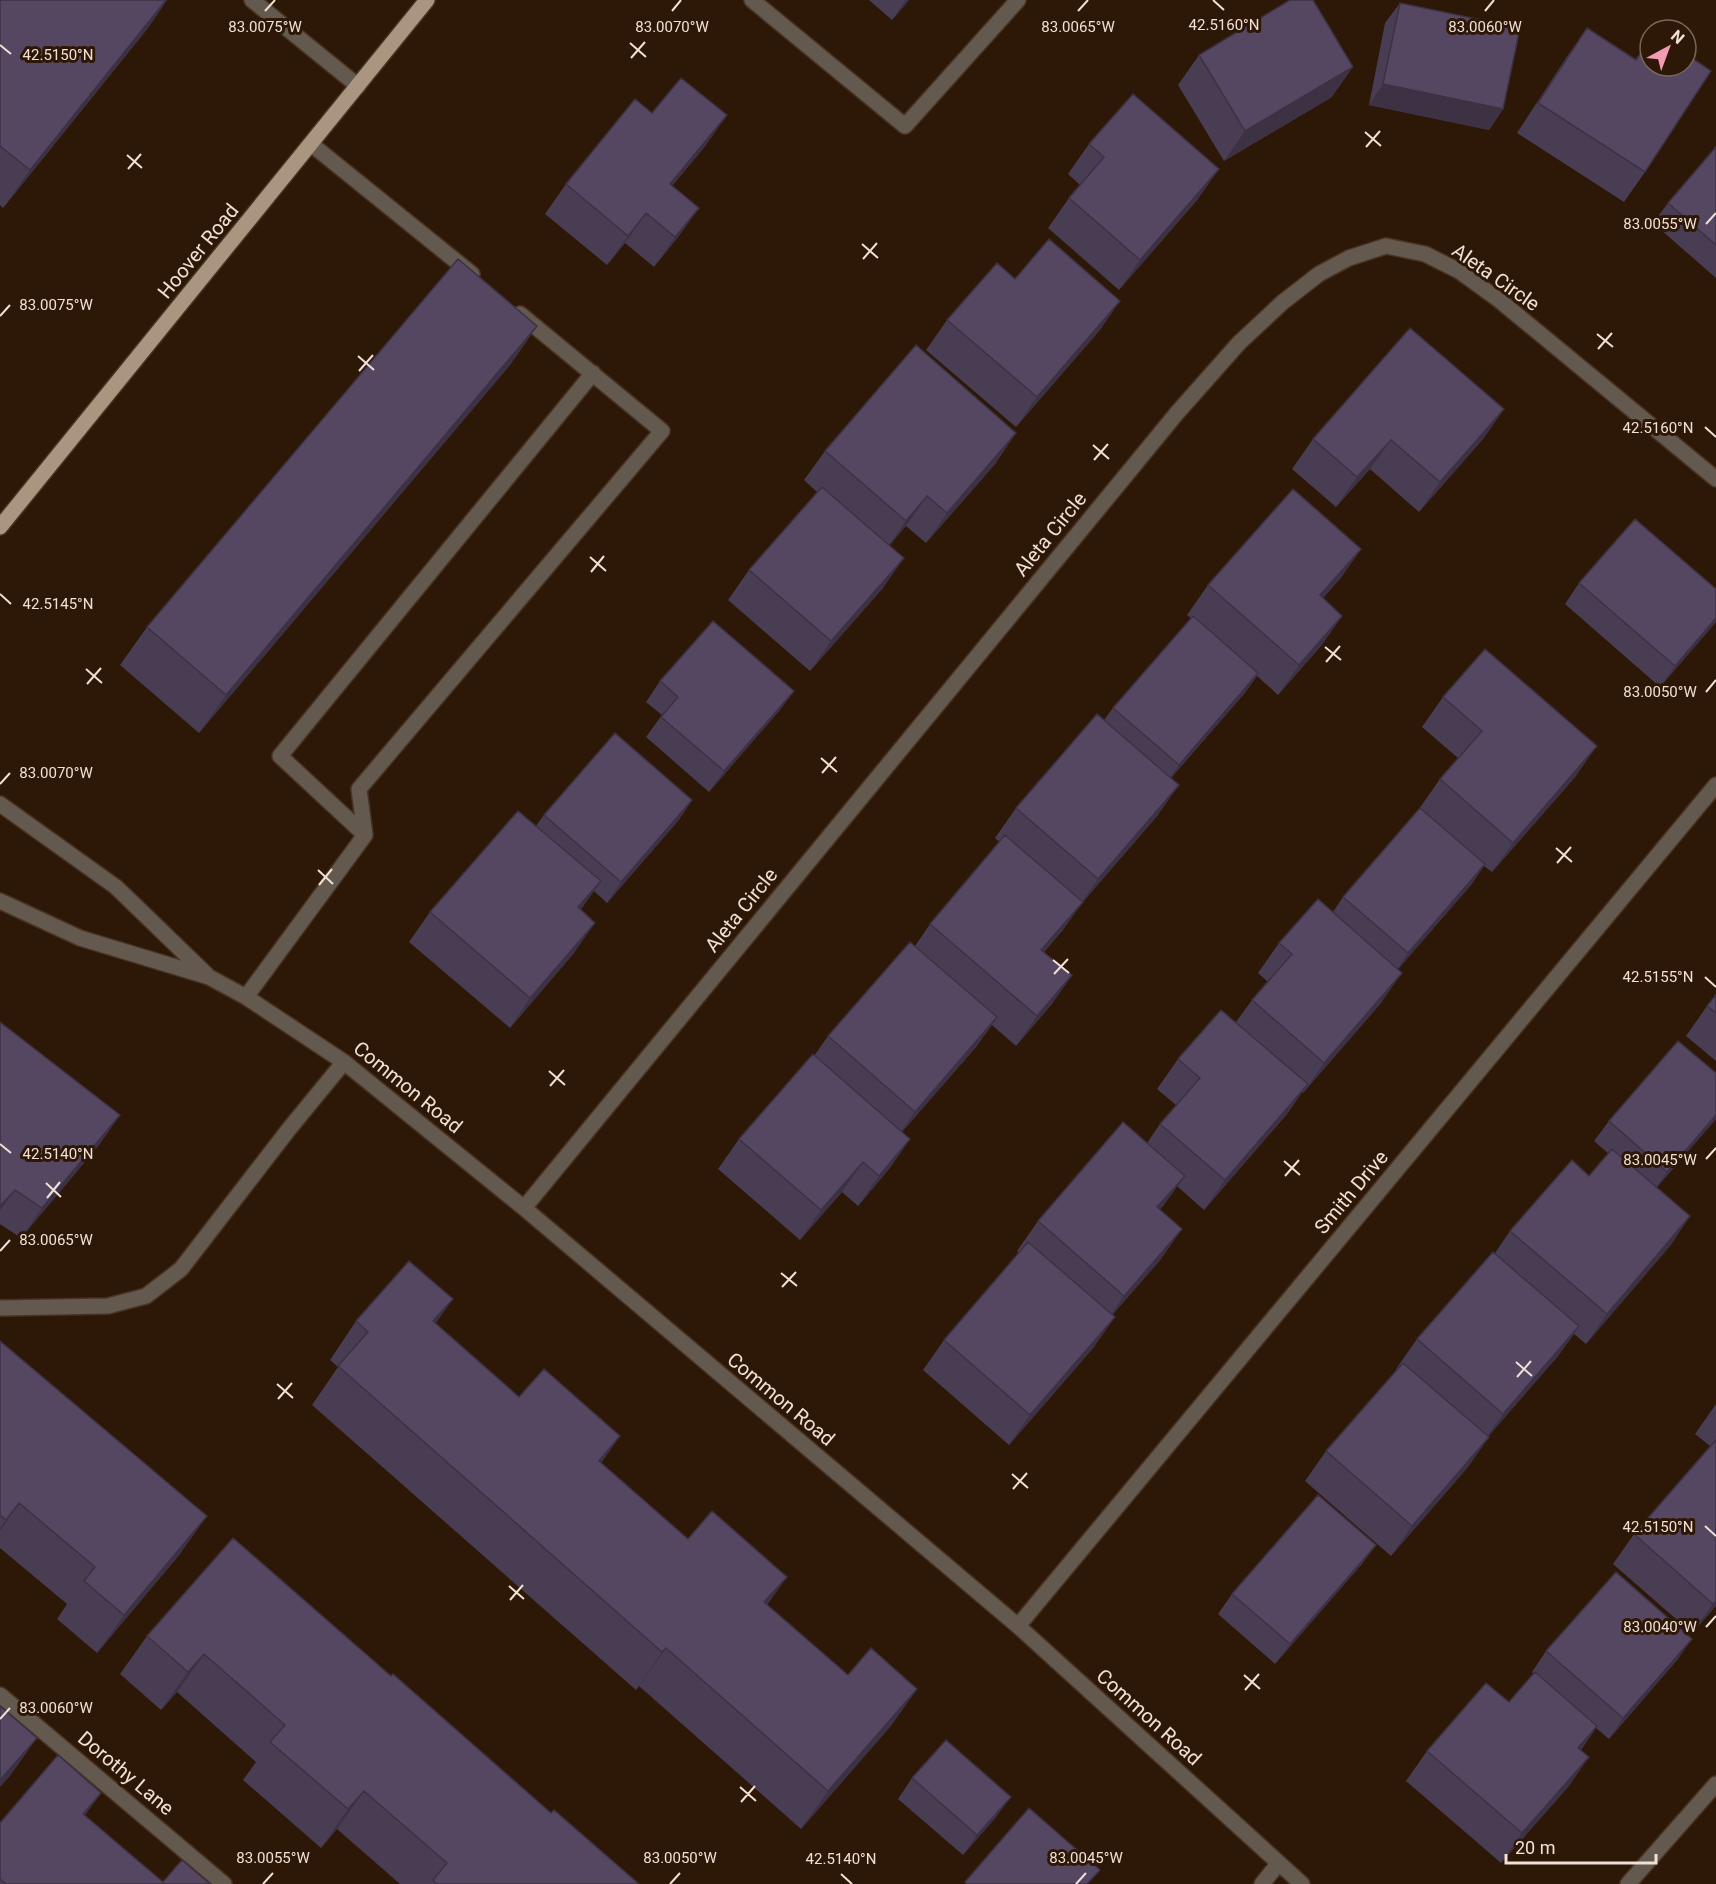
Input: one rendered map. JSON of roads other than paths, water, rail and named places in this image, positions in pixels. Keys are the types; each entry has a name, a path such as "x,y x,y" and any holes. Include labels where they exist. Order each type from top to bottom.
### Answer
{"main road":[{"name":"Hoover Road","path":"0,527 427,0"}],"street":[{"path":"252,0 358,86"},
{"path":"752,0 905,126 1018,0"},
{"path":"311,144 484,284"},
{"name":"Aleta Circle","path":"524,1209 1177,413 1239,343 1283,302 1319,274 1349,258 1386,246 1434,258 1459,271 1499,300 1716,479"},
{"path":"246,997 365,835 359,789 662,431 511,306"},
{"path":"365,835 280,756 593,373"},
{"name":"Smith Drive","path":"1018,1626 1716,785"},
{"name":"Common Road","path":"0,804 116,887 209,977"},
{"name":"Common Road","path":"0,901 80,938 209,977 246,997 344,1062 524,1209 1018,1626 1302,1884"},
{"path":"0,1308 108,1306 146,1296 181,1269 344,1062"},
{"name":"Dorothy Lane","path":"0,1695 224,1884"},
{"path":"1628,1884 1716,1784"},
{"path":"1262,1884 1278,1864"}]}
